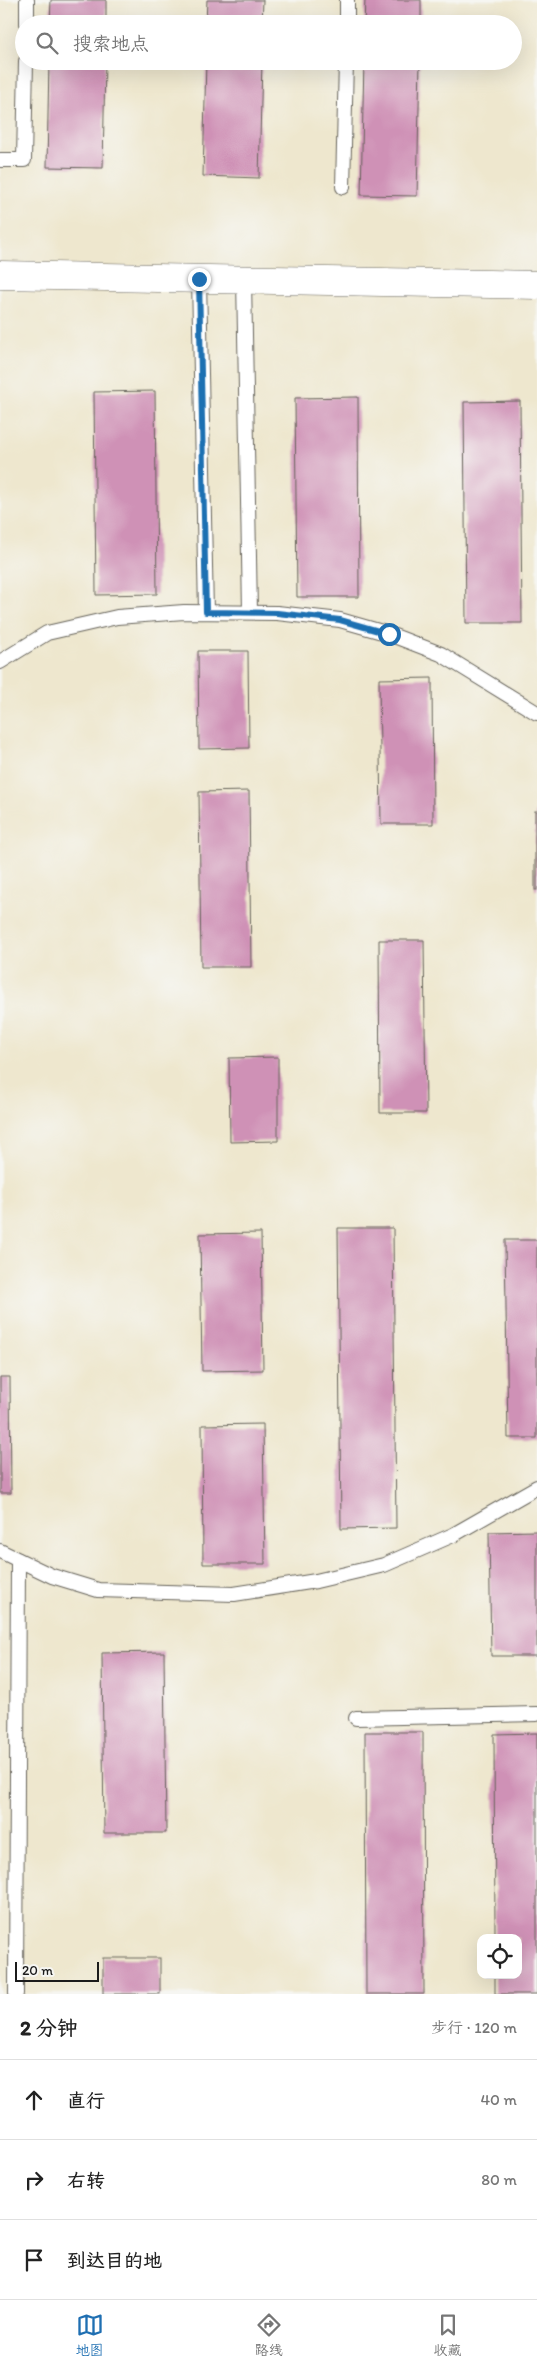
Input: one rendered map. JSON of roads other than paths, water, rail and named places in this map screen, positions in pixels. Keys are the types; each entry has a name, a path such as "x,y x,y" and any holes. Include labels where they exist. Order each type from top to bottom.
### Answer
{"street":[{"path":"0,275 537,284"}],"lane":[{"path":"27,0 27,15"},
{"path":"347,0 347,15"},
{"path":"0,160 24,160 26,70"},
{"path":"343,187 346,70"},
{"path":"199,279 206,612"},
{"path":"244,279 250,612"},
{"path":"0,662 47,633 117,618 206,612 277,613 340,620 389,634 441,654 537,713"},
{"path":"0,1551 52,1576 98,1590 234,1594 316,1581 384,1565 453,1535 537,1487"},
{"path":"16,1994 18,1560"},
{"path":"356,1718 537,1714"}]}
